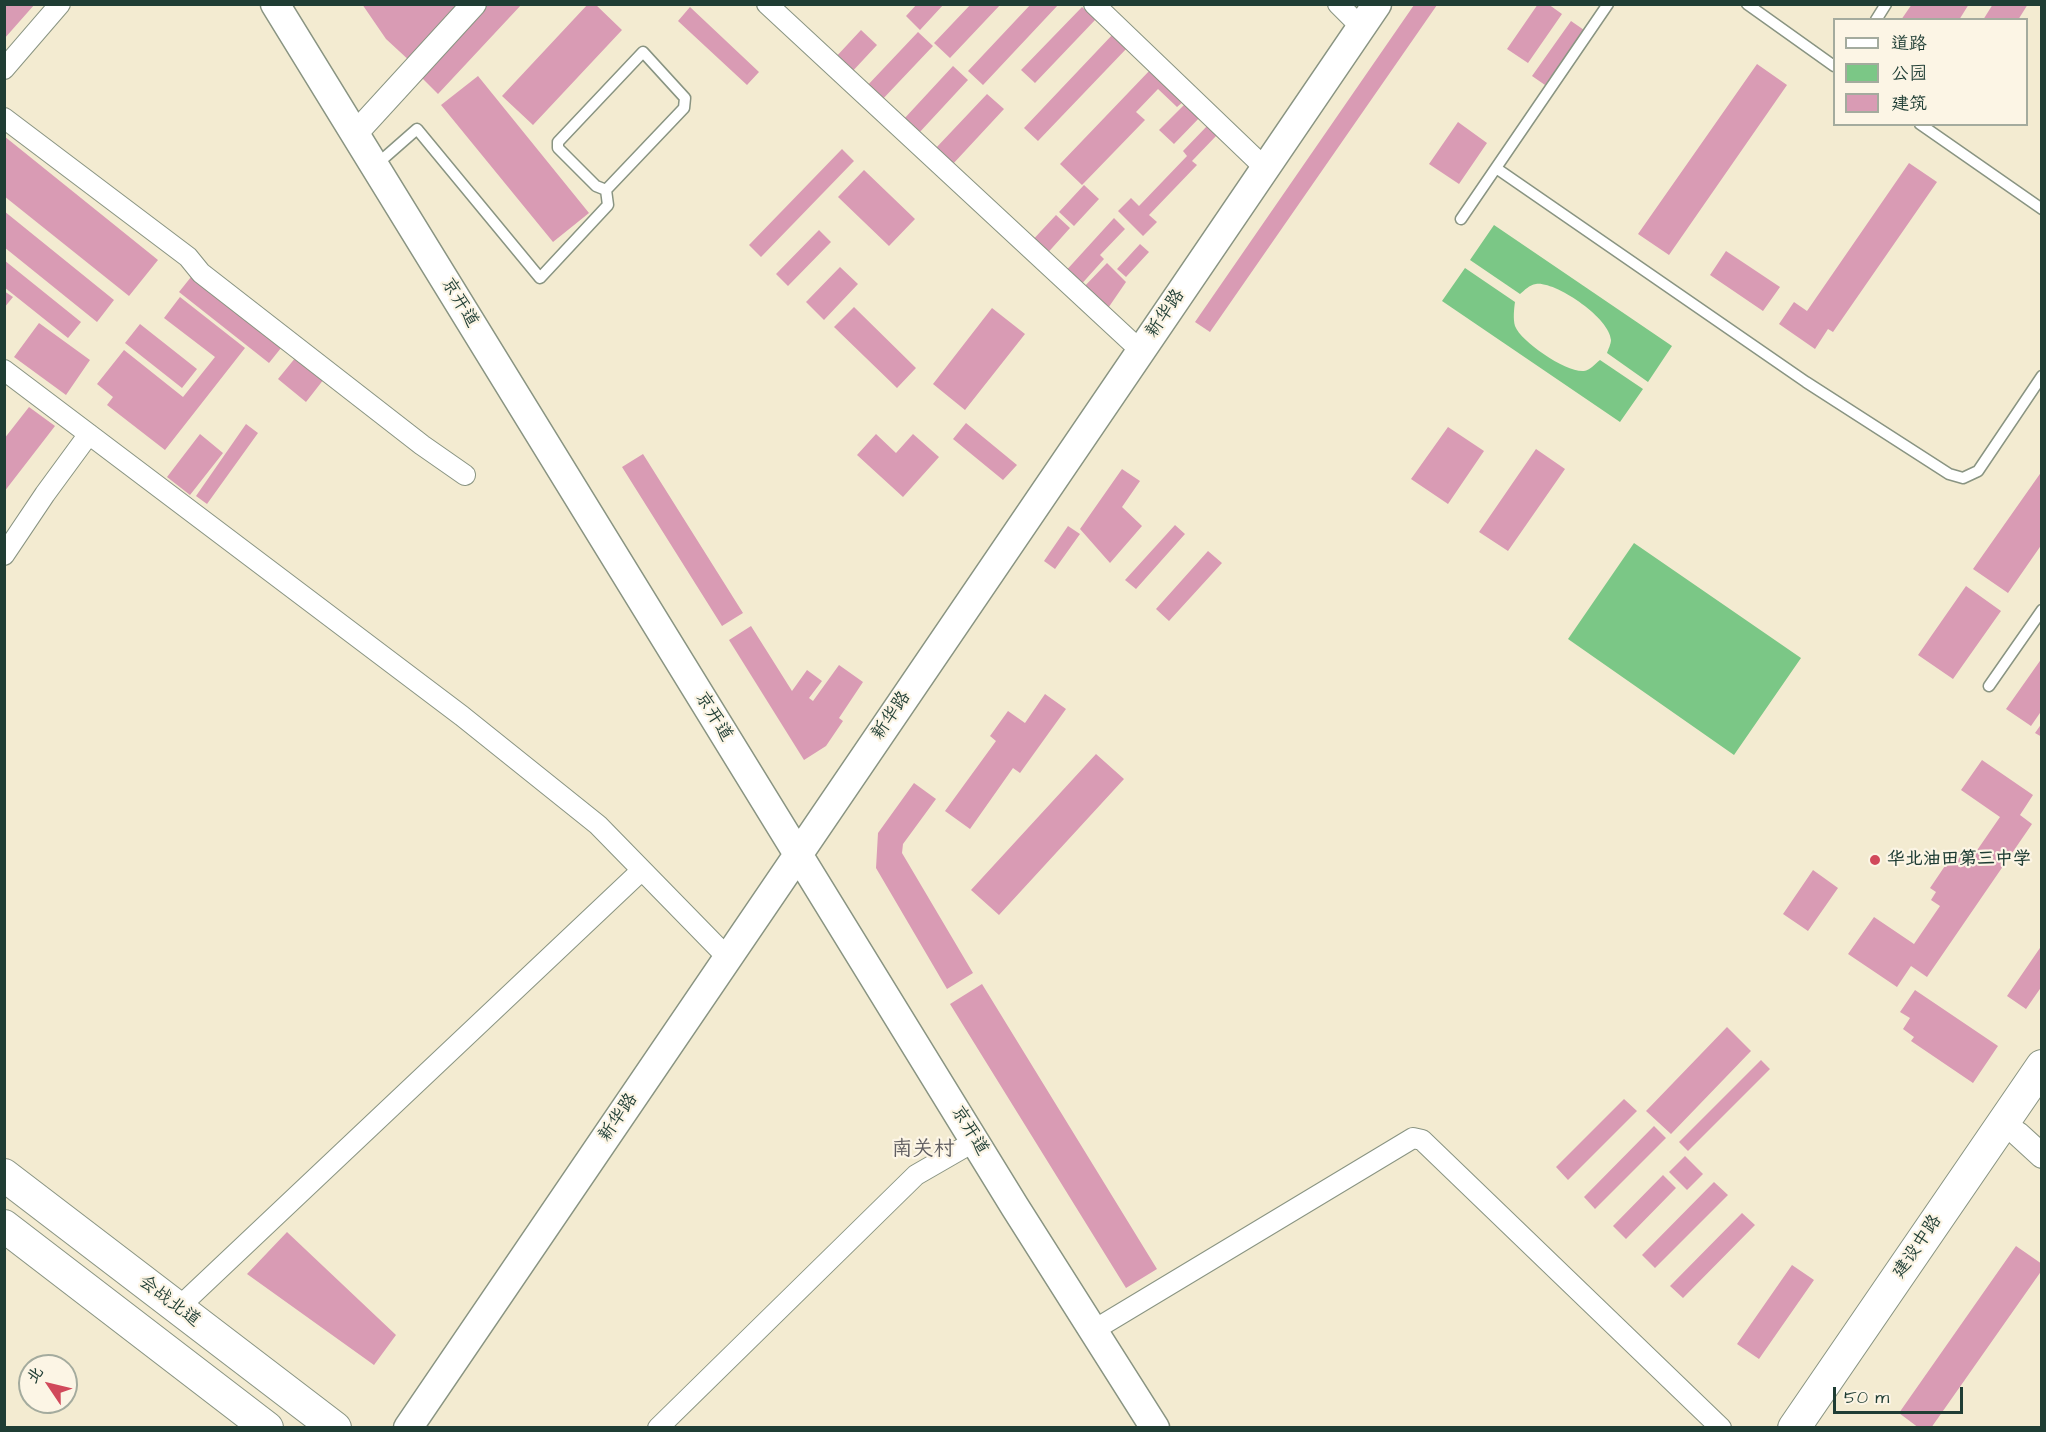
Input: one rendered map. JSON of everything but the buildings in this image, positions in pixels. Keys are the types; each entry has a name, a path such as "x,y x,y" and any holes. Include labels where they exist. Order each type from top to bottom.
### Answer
{"main road":[{"name":"京开道","path":"275,4 798,855 1155,1428"},
{"name":"新华路","path":"408,1428 1369,16"},
{"name":"建设中路","path":"1794,1428 2042,1066"},
{"name":"建设中路","path":"1817,1428 2042,1099"},
{"name":"会战北道","path":"4,1175 335,1428"},
{"path":"4,1226 267,1428"}],"street":[{"path":"4,69 60,4"},
{"path":"355,134 474,4"},
{"path":"767,4 1141,351"},
{"path":"1094,4 1265,168"},
{"path":"1338,4 1369,16"},
{"path":"4,118 188,257 201,273 422,445 465,475"},
{"path":"4,370 471,723 598,825 728,958"},
{"path":"4,555 89,434"},
{"path":"177,1309 642,870"},
{"path":"2018,1134 2042,1156"},
{"path":"1094,1330 1413,1138 1422,1140 1721,1428"},
{"path":"658,1428 916,1175 975,1141"}],"lane":[{"path":"1461,219 1608,4"},
{"path":"1747,4 1833,65"},
{"path":"1877,18 1886,4"},
{"path":"643,52 686,98 684,108 606,190 596,186 558,148 558,142 643,52"},
{"path":"1923,126 2042,209"},
{"path":"374,166 417,129 540,278 608,205 606,190"},
{"path":"1496,168 1806,382 1949,474 1963,478 1978,471 2042,376"},
{"path":"1989,686 2042,610"}],"green space":[{"path":"1494,225 1672,346 1648,382 1607,353 1611,340 1608,331 1592,312 1580,303 1556,288 1545,285 1536,284 1520,294 1470,260"},
{"path":"1465,268 1515,302 1515,326 1526,340 1545,355 1567,367 1584,371 1600,360 1643,389 1620,422 1442,301"},
{"path":"1634,543 1801,658 1734,755 1568,639"}],"place":[{"name":"华北油田第三中学","path":"1875,860"}],"district":[{"name":"南关村","path":"923,1151"}]}
